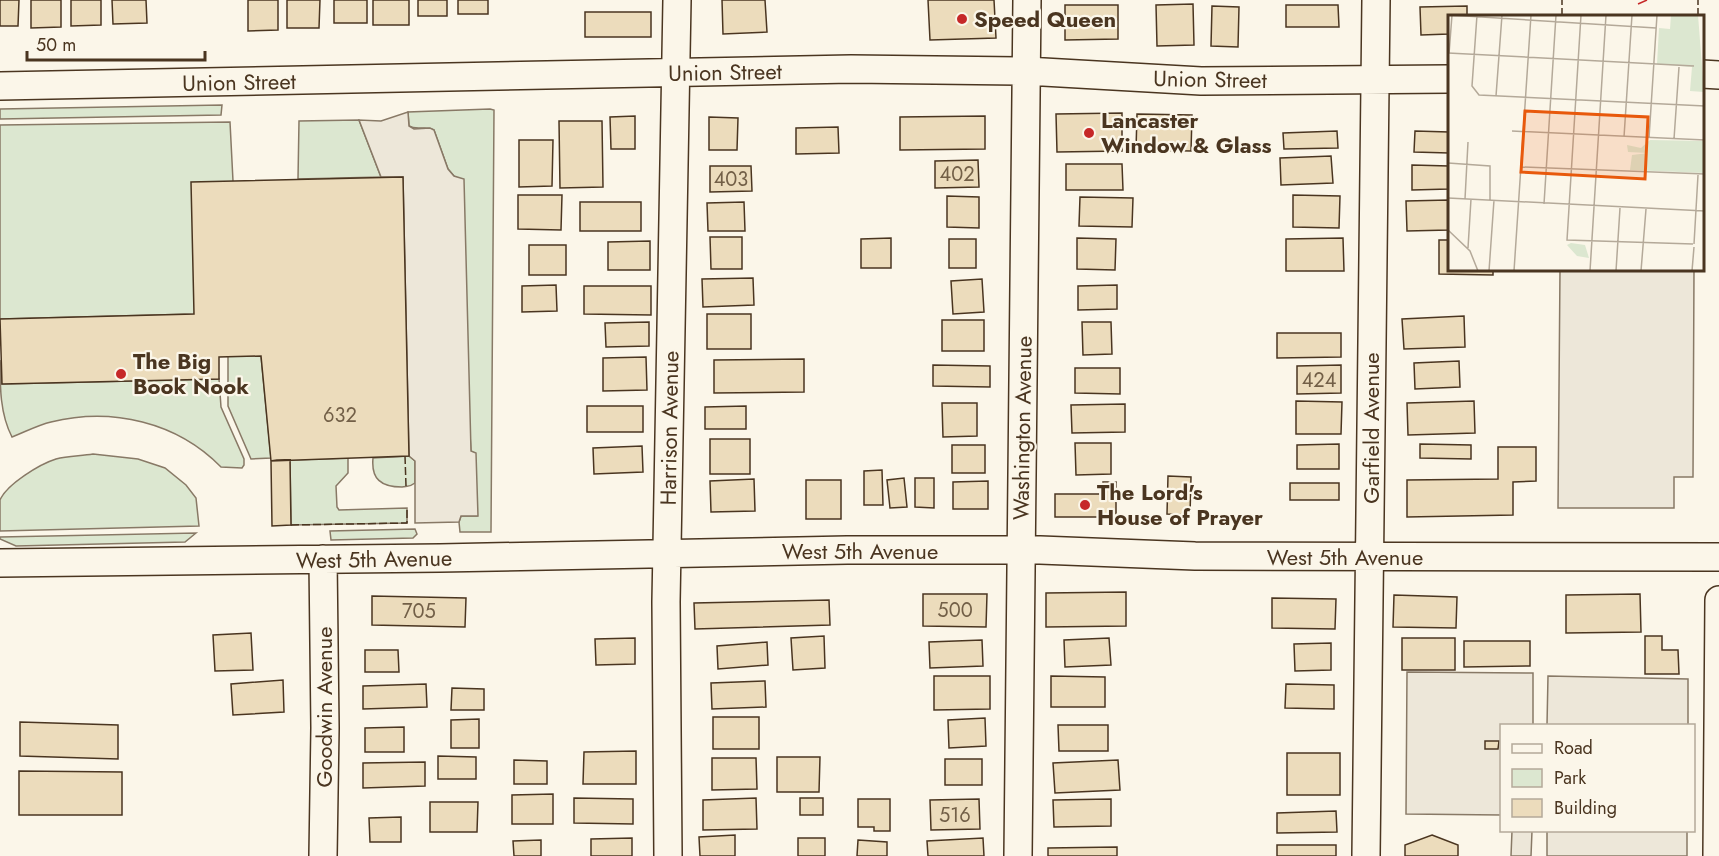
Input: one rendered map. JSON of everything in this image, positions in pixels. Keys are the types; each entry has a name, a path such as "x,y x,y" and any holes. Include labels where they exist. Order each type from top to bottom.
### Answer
{"street":[{"name":"Harrison Avenue","path":"668,856 667,553 677,0"},
{"name":"Washington Avenue","path":"1018,856 1027,0"},
{"name":"Garfield Avenue","path":"1366,856 1376,0"},
{"name":"Union Street","path":"0,86 851,69 1026,71 1201,81 1448,79"},
{"path":"1704,74 1719,75"},
{"name":"West 5th Avenue","path":"0,563 847,550 1020,550 1195,556 1719,557"},
{"name":"Goodwin Avenue","path":"322,856 325,728 324,559"},
{"path":"1717,856 1719,600"}],"green space":[{"path":"222,105 221,115 0,119 0,109"},
{"path":"494,110 491,532 460,532 461,516 477,516 454,176 448,169 434,130 409,126 408,112"},
{"path":"359,120 381,177 298,179 299,121"},
{"path":"230,122 233,181 194,314 1,319 0,346 0,125"},
{"path":"228,356 261,356 271,458 251,459 228,406"},
{"path":"0,360 2,384 219,379 221,407 244,459 244,465 242,468 221,467 204,452 164,429 120,418 97,416 74,418 46,423 12,437 3,410"},
{"path":"93,454 138,459 165,468 186,485 196,498 199,526 0,531 0,500 17,481 41,465 56,459"},
{"path":"409,456 415,461 415,483 395,487 383,483 376,476 373,458"},
{"path":"348,458 348,473 336,486 339,510 407,508 407,523 291,525 290,460"},
{"path":"415,529 417,534 413,538 331,540 330,531"},
{"path":"196,533 185,542 16,546 0,539 0,537"}],"shaded area":[{"path":"408,112 409,126 414,129 434,130 448,169 454,176 464,179 471,451 476,453 478,516 461,516 459,522 415,523 415,461 409,456 403,177 381,177 359,120 381,121"},
{"path":"1560,272 1694,272 1693,477 1674,477 1674,508 1558,508"},
{"path":"1407,672 1533,673 1533,724 1500,724 1500,815 1406,814"},
{"path":"1548,676 1688,679 1688,724 1547,724"},
{"path":"1512,832 1532,832 1531,856 1511,856"},
{"path":"1547,832 1687,832 1687,856 1547,856"}],"building":[{"path":"0,0 19,0 18,26 0,26"},
{"path":"31,0 61,0 61,27 31,28"},
{"path":"71,0 101,0 101,25 71,26"},
{"path":"112,0 146,0 147,23 113,24"},
{"path":"248,0 278,0 278,30 248,31"},
{"path":"287,0 320,0 319,28 287,28"},
{"path":"334,0 367,0 367,23 334,23"},
{"path":"373,0 409,0 409,25 373,25"},
{"path":"418,0 447,0 447,16 418,16"},
{"path":"458,0 488,0 488,14 458,14"},
{"path":"722,0 765,0 767,32 723,34"},
{"name":"Speed Queen","path":"928,0 994,0 996,38 930,40"},
{"path":"1193,4 1194,45 1157,46 1156,5"},
{"path":"1065,5 1118,5 1118,39 1065,40"},
{"path":"1286,5 1338,5 1339,27 1286,27"},
{"path":"1212,6 1239,7 1238,47 1211,46"},
{"path":"1467,6 1467,15 1448,15 1448,34 1421,35 1420,7"},
{"path":"585,12 651,12 651,37 585,37"},
{"name":"Lancaster Window & Glass","path":"1122,113 1122,151 1057,152 1056,114"},
{"path":"1137,114 1192,115 1191,151 1136,150"},
{"path":"635,116 635,149 611,149 610,117"},
{"path":"985,116 985,149 900,150 900,117"},
{"path":"709,117 738,118 737,150 709,150"},
{"path":"559,121 602,121 603,187 560,188"},
{"path":"838,127 839,153 796,154 796,128"},
{"path":"1337,131 1338,148 1284,149 1283,133"},
{"path":"1415,131 1448,132 1448,153 1414,152"},
{"path":"519,140 553,140 552,186 519,187"},
{"path":"1331,156 1333,183 1281,185 1280,158"},
{"path":"978,160 979,187 935,188 935,161"},
{"path":"1066,164 1122,164 1123,190 1066,190"},
{"path":"1412,165 1448,166 1448,189 1412,190"},
{"path":"710,166 751,166 752,191 710,192"},
{"path":"403,177 409,456 271,461 261,356 219,357 219,379 2,384 0,319 194,314 191,182"},
{"path":"518,195 562,195 561,230 518,229"},
{"path":"1293,195 1340,196 1339,228 1293,227"},
{"path":"947,196 979,197 979,228 947,227"},
{"path":"1080,197 1133,198 1132,227 1079,226"},
{"path":"1448,200 1448,230 1407,231 1406,201"},
{"path":"580,202 641,202 641,231 580,231"},
{"path":"744,202 745,231 708,231 707,203"},
{"path":"710,237 742,237 742,269 711,269"},
{"path":"891,238 891,268 861,268 861,239"},
{"path":"1077,238 1116,239 1115,270 1077,269"},
{"path":"1343,238 1344,271 1286,271 1286,239"},
{"path":"949,239 976,239 976,268 949,268"},
{"path":"1439,240 1448,240 1448,272 1493,272 1493,275 1439,274"},
{"path":"650,241 650,270 608,270 608,242"},
{"path":"529,245 566,245 566,275 529,275"},
{"path":"753,278 754,305 703,307 702,279"},
{"path":"982,279 984,312 953,314 951,281"},
{"path":"556,285 557,311 522,312 522,286"},
{"path":"1117,285 1117,309 1078,310 1078,286"},
{"path":"584,286 651,286 651,315 584,314"},
{"path":"707,314 751,314 751,349 707,349"},
{"path":"1464,316 1465,347 1404,349 1402,319"},
{"path":"942,320 984,320 984,351 942,351"},
{"path":"649,322 649,346 606,347 605,323"},
{"path":"1082,322 1111,322 1112,354 1083,355"},
{"path":"1277,333 1341,333 1341,357 1277,358"},
{"path":"646,357 647,390 603,391 603,358"},
{"path":"804,359 804,392 714,393 714,360"},
{"path":"1459,361 1460,387 1415,389 1414,363"},
{"path":"933,365 990,366 990,387 933,386"},
{"path":"1341,365 1341,393 1297,394 1297,366"},
{"path":"1075,368 1120,368 1120,394 1075,393"},
{"path":"1296,401 1342,402 1341,434 1296,434"},
{"path":"1474,401 1475,433 1408,435 1407,403"},
{"path":"942,403 977,403 977,436 943,437"},
{"path":"1125,404 1125,432 1072,433 1071,405"},
{"path":"587,406 643,406 643,432 587,432"},
{"path":"746,406 746,429 705,429 705,407"},
{"path":"710,439 750,439 750,474 710,474"},
{"path":"1075,443 1111,443 1111,474 1076,475"},
{"path":"1339,444 1339,469 1297,469 1297,445"},
{"path":"1420,444 1471,445 1471,459 1420,458"},
{"path":"952,445 985,445 985,473 952,473"},
{"path":"642,446 643,472 594,474 593,448"},
{"path":"1498,447 1536,447 1536,481 1513,482 1513,515 1407,517 1407,480 1498,479"},
{"path":"290,460 291,525 272,526 271,461"},
{"path":"882,470 883,505 864,505 864,471"},
{"path":"1168,476 1191,477 1190,515 1167,514"},
{"path":"904,478 907,507 890,508 887,480"},
{"path":"915,478 934,478 934,508 915,507"},
{"path":"754,479 755,511 711,512 710,481"},
{"path":"806,480 841,480 841,519 806,519"},
{"path":"988,481 988,509 953,509 953,482"},
{"name":"The Lord's House of Prayer","path":"1103,482 1116,482 1116,517 1055,517 1055,494 1103,494"},
{"path":"1290,483 1339,483 1339,500 1290,500"},
{"path":"1126,592 1126,626 1046,627 1046,593"},
{"path":"923,594 987,594 986,627 923,626"},
{"path":"1640,594 1641,632 1566,633 1566,595"},
{"path":"1394,595 1457,597 1456,628 1393,627"},
{"path":"372,596 466,598 465,627 372,625"},
{"path":"1272,598 1336,599 1335,629 1272,628"},
{"path":"829,600 830,625 695,629 694,603"},
{"path":"251,633 253,670 215,671 213,635"},
{"path":"824,636 825,668 793,670 791,638"},
{"path":"1645,636 1662,636 1662,650 1678,650 1679,674 1645,674"},
{"path":"635,638 635,664 596,665 595,639"},
{"path":"1109,638 1111,665 1065,667 1064,640"},
{"path":"1402,638 1455,638 1455,670 1402,670"},
{"path":"982,640 983,666 930,668 929,642"},
{"path":"1464,641 1530,641 1530,666 1464,667"},
{"path":"767,642 768,665 718,669 717,646"},
{"path":"1331,643 1331,670 1295,671 1294,644"},
{"path":"365,650 398,650 399,672 365,672"},
{"path":"934,676 990,676 990,709 934,710"},
{"path":"1051,676 1105,677 1105,707 1051,707"},
{"path":"283,680 284,712 233,715 231,684"},
{"path":"765,681 766,707 712,709 711,683"},
{"path":"426,684 427,707 363,709 363,686"},
{"path":"1286,684 1334,685 1334,709 1285,708"},
{"path":"452,688 484,689 484,710 451,710"},
{"path":"713,717 759,717 759,749 713,749"},
{"path":"985,718 986,746 949,748 948,720"},
{"path":"479,719 479,748 451,748 451,720"},
{"path":"20,722 118,725 118,759 20,756"},
{"path":"1058,725 1108,725 1108,751 1059,751"},
{"path":"404,727 404,752 365,752 365,728"},
{"path":"1485,741 1499,741 1498,749 1485,749"},
{"path":"636,751 636,784 583,784 584,752"},
{"path":"1287,753 1340,753 1340,795 1287,795"},
{"path":"438,756 476,757 476,779 438,779"},
{"path":"777,757 820,757 819,792 777,792"},
{"path":"712,758 756,758 757,789 712,790"},
{"path":"945,759 982,759 982,785 945,785"},
{"path":"514,760 547,761 547,784 514,784"},
{"path":"1118,760 1120,790 1055,793 1053,763"},
{"path":"425,762 425,786 363,788 363,763"},
{"path":"19,771 122,772 122,815 19,815"},
{"path":"553,794 553,824 512,824 512,795"},
{"path":"574,798 633,799 633,824 574,823"},
{"path":"756,798 757,829 703,830 703,800"},
{"path":"800,798 823,798 823,815 800,815"},
{"path":"858,799 890,799 890,831 874,831 874,827 858,827"},
{"path":"979,799 980,829 931,830 930,800"},
{"path":"1111,799 1111,826 1054,827 1053,800"},
{"path":"430,802 478,802 477,832 430,832"},
{"path":"1336,811 1337,832 1277,833 1277,813"},
{"path":"401,817 401,842 370,842 369,818"},
{"path":"735,835 735,856 700,856 699,837"},
{"path":"1432,835 1458,845 1458,856 1405,856 1405,845"},
{"path":"632,838 632,856 591,856 591,839"},
{"path":"798,838 825,838 825,856 798,856"},
{"path":"983,838 984,856 928,856 927,841"},
{"path":"541,840 541,856 514,856 513,841"},
{"path":"858,840 887,842 887,856 857,856"},
{"path":"1277,845 1336,845 1336,856 1277,856"},
{"path":"1117,847 1117,856 1048,856 1048,848"}],"fence":[{"path":"1562,0 1562,15"},
{"path":"1698,0 1698,15"},
{"path":"405,456 406,486"},
{"path":"291,525 407,523 407,508"}],"power":[{"path":"1638,4 1647,0"}],"place":[{"name":"Speed Queen","path":"962,19"},
{"name":"Lancaster Window & Glass","path":"1089,133"},
{"name":"The Big Book Nook","path":"121,374"},
{"name":"The Lord's House of Prayer","path":"1085,505"}]}
